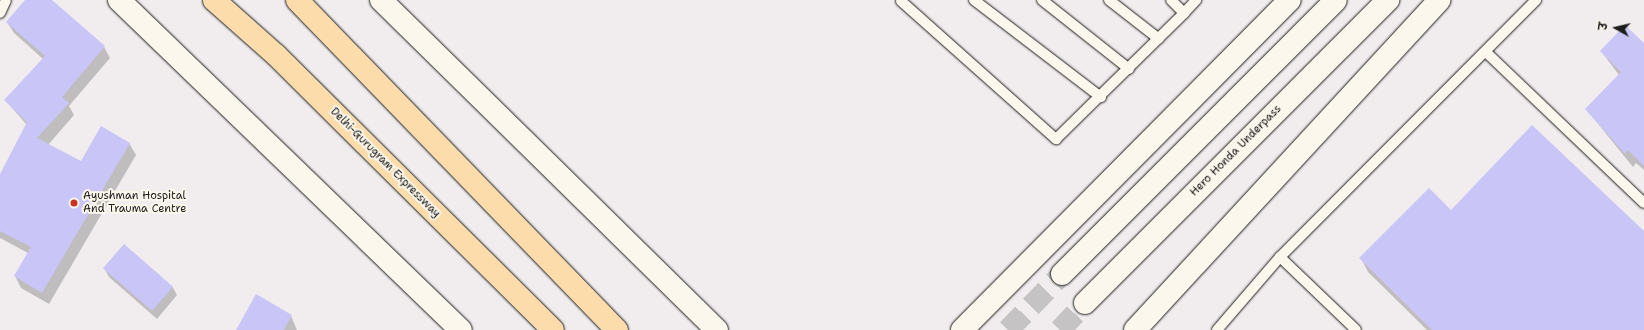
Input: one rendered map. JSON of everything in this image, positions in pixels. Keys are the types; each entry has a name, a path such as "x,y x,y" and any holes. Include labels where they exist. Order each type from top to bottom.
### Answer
{"highway":[{"name":"Delhi-Gurugram Expressway","path":"214,0 276,55 553,330"},
{"path":"303,6 617,330"}],"main road":[{"path":"119,0 461,330"},
{"path":"381,0 717,330"},
{"path":"962,330 1290,0"},
{"path":"1062,274 1336,0"},
{"name":"Hero Honda Underpass","path":"1085,303 1388,0"},
{"path":"1135,330 1439,0"}],"lane":[{"path":"0,12 6,0"},
{"path":"901,0 1056,139 1160,39 1196,0"},
{"path":"974,0 1101,97"},
{"path":"1042,0 1129,68"},
{"path":"1109,0 1160,39"},
{"path":"1171,0 1184,13"},
{"path":"1217,330 1280,257 1487,53 1536,0"},
{"path":"1487,53 1644,203"},
{"path":"1280,257 1356,330"}],"building":[{"path":"25,0 52,0 105,46 62,97 69,103 37,138 81,161 101,126 130,143 42,293 14,276 31,247 0,231 0,174 27,122 4,100 45,56 6,22"},
{"path":"1625,25 1644,43 1644,166 1628,150 1625,154 1585,109 1621,72 1600,51"},
{"path":"1532,125 1644,231 1644,330 1432,330 1359,258 1429,188 1451,210"},
{"path":"124,244 173,287 152,311 103,268"},
{"path":"256,294 292,315 284,330 236,330"}],"tunnel":[{"path":"1008,330 1062,274"},
{"path":"1060,330 1085,303"}],"place":[{"name":"Ayushman Hospital And Trauma Centre","path":"74,203"}]}
